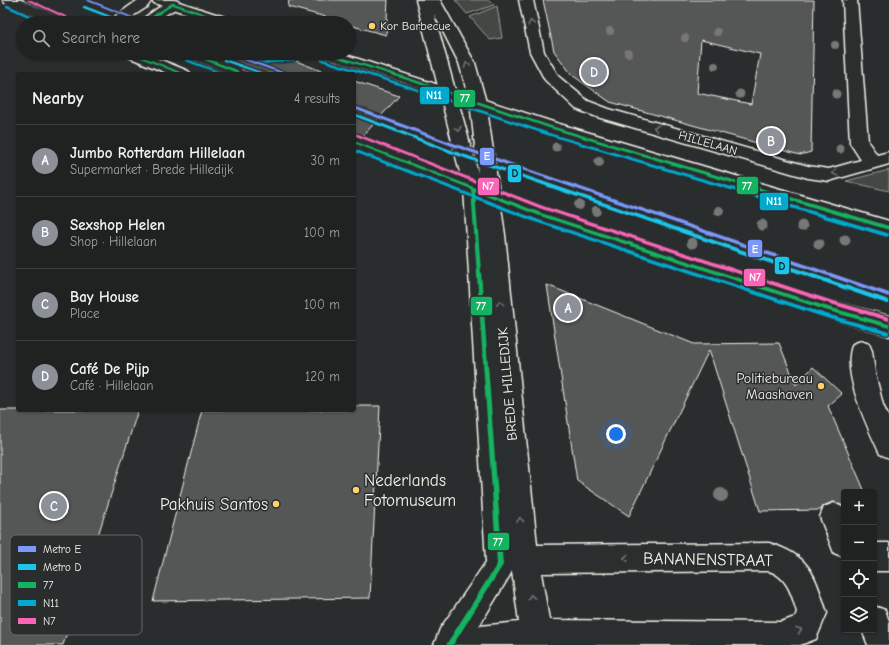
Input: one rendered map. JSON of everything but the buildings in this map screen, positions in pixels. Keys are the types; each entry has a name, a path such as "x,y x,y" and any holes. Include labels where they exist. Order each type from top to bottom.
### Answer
{"street":[{"path":"10,0 47,16"},
{"path":"124,16 142,4 145,0"},
{"path":"159,0 209,16"},
{"name":"BREDE HILLEDIJK","path":"423,0 448,92 482,192 477,225 500,565 450,643"},
{"name":"BREDE HILLEDIJK","path":"433,0 467,63 478,102 482,192 524,559 538,640 450,643"},
{"name":"HILLELAAN","path":"526,0 537,52 553,80 582,105 603,113 808,172 829,175 881,160"},
{"path":"850,0 859,143 881,160"},
{"path":"154,16 173,4"},
{"path":"148,60 178,72"},
{"path":"207,60 237,72"},
{"path":"346,60 448,92 544,125 889,228"},
{"path":"356,143 482,192 620,242 825,308 889,326"},
{"path":"861,351 871,407 889,444"},
{"path":"834,517 841,535"},
{"name":"BANANENSTRAAT","path":"524,559 769,557 782,560 792,568 801,580 812,613 805,628 781,637 538,640"},
{"path":"877,557 889,557"},
{"path":"877,629 883,645"}],"shaded area":[{"path":"455,0 489,0 494,5 467,14"},
{"path":"497,6 502,38 490,40 470,17"},
{"path":"889,170 889,191 846,181"}],"metro line":[{"name":"E","path":"87,0 128,16"},
{"name":"D","path":"84,7 108,16"},
{"name":"D","path":"224,60 259,72"},
{"name":"E","path":"246,60 281,72"},
{"name":"E","path":"356,108 454,145 889,295"},
{"name":"D","path":"356,115 452,152 887,302"}],"transit line":[{"name":"N7","path":"28,0 64,16"},
{"name":"77","path":"155,16 173,4 208,16"},
{"name":"N11","path":"7,6 29,16"},
{"name":"77","path":"148,60 178,72"},
{"name":"N11","path":"186,60 219,72"},
{"name":"77","path":"207,60 237,72"},
{"name":"N7","path":"226,60 239,65 244,70"},
{"name":"N11","path":"246,60 264,63 293,60"},
{"name":"N11","path":"322,60 406,86 548,134 887,235"},
{"name":"77","path":"347,60 550,127 889,228"},
{"name":"N7","path":"357,135 541,207 827,301 889,319"},
{"name":"77","path":"356,143 539,214 825,308 889,326"},
{"name":"N11","path":"356,151 537,221 823,315 887,333"},
{"name":"77","path":"449,645 500,565 473,188"}],"place":[{"name":"Kor Barbecue","path":"372,26"},
{"name":"Café De Pijp","path":"594,72"},
{"name":"Sexshop Helen","path":"771,141"},
{"name":"Jumbo Rotterdam Hillelaan","path":"568,308"},
{"name":"Politiebureau Maashaven","path":"821,386"},
{"name":"Nederlands Fotomuseum","path":"356,490"},
{"name":"Pakhuis Santos","path":"276,504"},
{"name":"Bay House","path":"54,506"}]}
